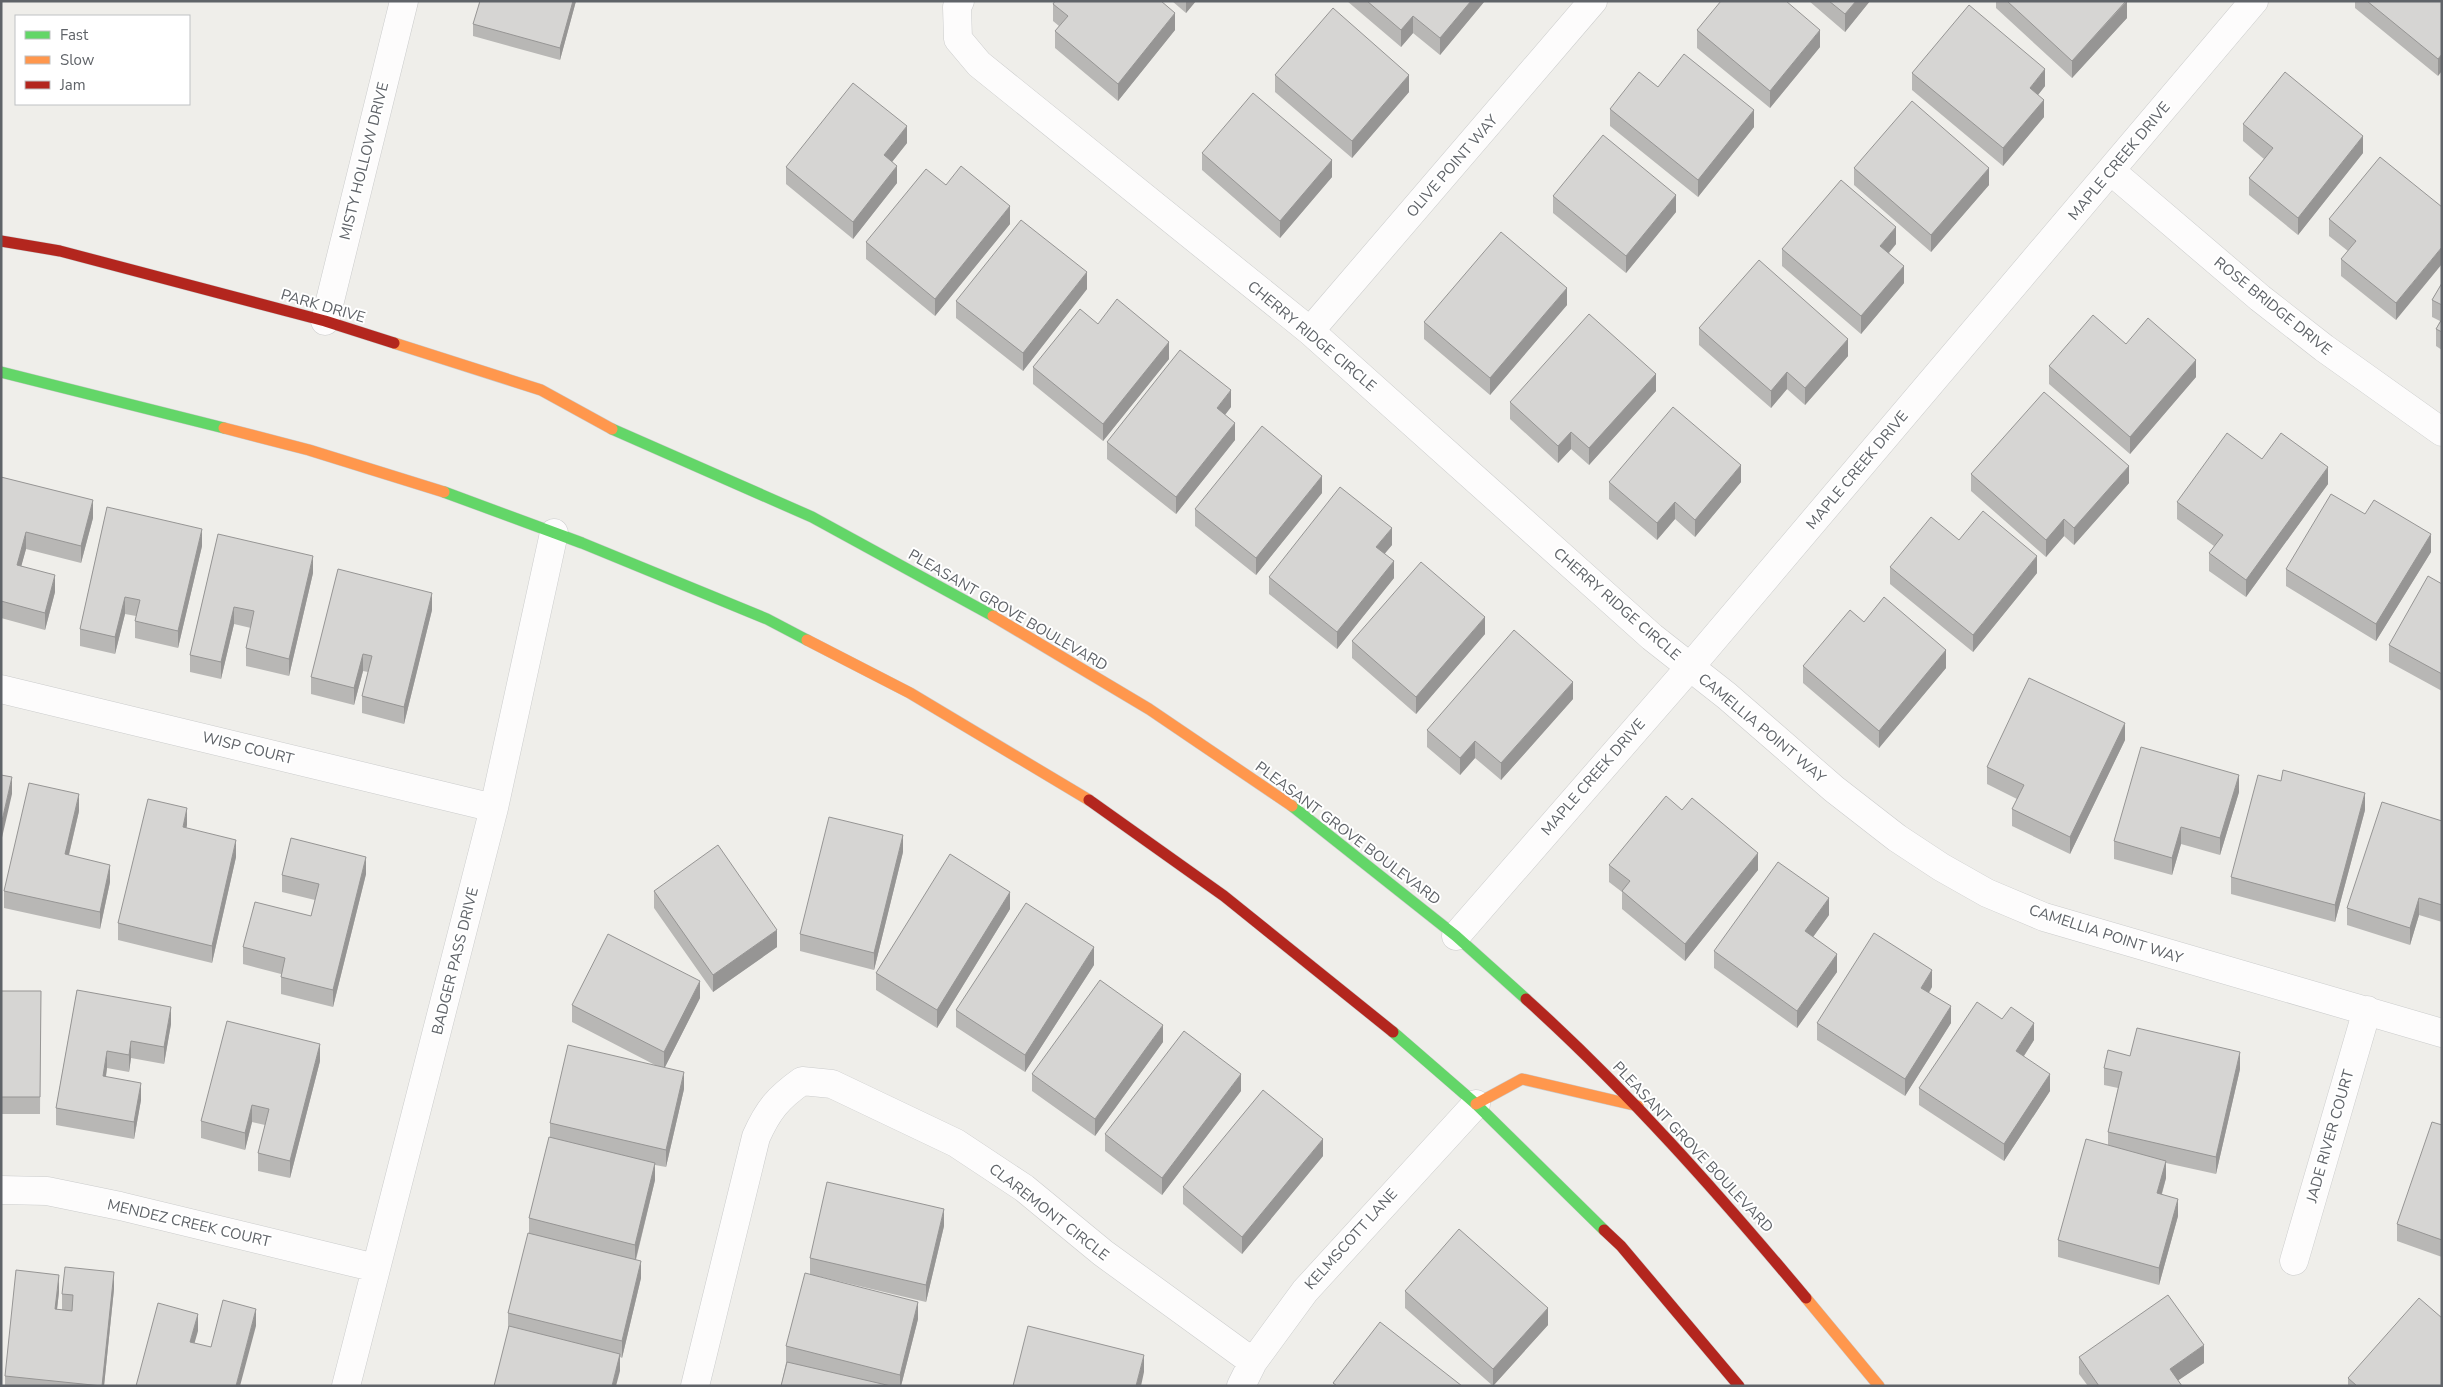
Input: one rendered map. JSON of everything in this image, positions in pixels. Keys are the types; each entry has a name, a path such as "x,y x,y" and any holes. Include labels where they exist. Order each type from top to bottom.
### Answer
{"main road":[{"name":"PARK DRIVE","path":"1,241 60,251 325,321 541,390 624,435"},
{"path":"1,372 34,378 309,450 435,489 582,543 767,619 910,693 1096,804 1239,908 1371,1013 1476,1104 1621,1246 1739,1386"},
{"name":"PLEASANT GROVE BOULEVARD","path":"624,435 812,517 958,595 1149,709 1281,797 1456,936 1560,1030 1638,1106 1757,1239 1879,1386"},
{"path":"1476,1104 1522,1079 1638,1106"}],"street":[{"name":"MISTY HOLLOW DRIVE","path":"325,321 404,1"},
{"name":"CHERRY RIDGE CIRCLE","path":"960,1 957,7 958,40 978,64 1310,331 1652,637 1690,667"},
{"name":"OLIVE POINT WAY","path":"1310,331 1593,1"},
{"name":"MAPLE CREEK DRIVE","path":"1456,936 1690,667 2254,1"},
{"name":"ROSE BRIDGE DRIVE","path":"2111,170 2260,298 2324,348 2442,432"},
{"name":"BADGER PASS DRIVE","path":"346,1386 494,808 554,533"},
{"name":"CAMELLIA POINT WAY","path":"1690,667 1834,789 1897,838 1941,867 1987,893 2044,917 2106,937 2367,1010 2442,1033"},
{"name":"WISP COURT","path":"1,689 494,808"},
{"name":"JADE RIVER COURT","path":"2294,1262 2367,1010"},
{"name":"CLAREMONT CIRCLE","path":"695,1386 756,1137 766,1115 781,1096 802,1082 832,1084 956,1143 1024,1188 1247,1374"},
{"name":"KELMSCOTT LANE","path":"1247,1374 1305,1292 1428,1154 1476,1104"},
{"name":"MENDEZ CREEK COURT","path":"1,1190 47,1191 120,1206 376,1268"}],"building":[{"path":"480,1 573,1 560,48 473,24"},
{"path":"1055,1 1161,1 1175,13 1118,84 1055,31 1068,16 1053,4"},
{"path":"1367,1 1471,1 1440,38 1413,16 1401,30"},
{"path":"1721,1 1786,1 1820,30 1770,91 1697,30"},
{"path":"1829,1 1856,1 1845,14"},
{"path":"2007,1 2126,1 2072,61"},
{"path":"2367,1 2442,1 2442,54 2438,59"},
{"path":"1969,5 2045,69 2030,88 2044,100 2003,148 1912,73"},
{"path":"1333,8 1409,75 1352,141 1275,75"},
{"path":"1684,54 1754,110 1698,180 1610,109 1639,72 1658,87"},
{"path":"2285,72 2363,136 2298,218 2249,178 2273,148 2243,124"},
{"path":"853,83 907,126 884,155 897,166 853,222 786,167"},
{"path":"1253,93 1332,160 1280,221 1202,153"},
{"path":"1912,101 1989,168 1931,235 1854,168"},
{"path":"1603,135 1676,195 1626,256 1553,196"},
{"path":"2380,157 2442,207 2442,247 2396,303 2341,259 2356,241 2329,219"},
{"path":"961,166 1010,206 935,299 866,242 926,169 946,185"},
{"path":"1841,180 1896,227 1880,246 1904,266 1861,316 1782,249"},
{"path":"1021,220 1087,272 1023,353 956,301"},
{"path":"1501,232 1567,288 1490,378 1424,322"},
{"path":"1759,260 1848,339 1805,388 1787,372 1771,391 1699,328"},
{"path":"2442,283 2442,305 2432,300"},
{"path":"1117,299 1169,342 1103,424 1033,367 1080,309 1098,324"},
{"path":"1589,314 1656,374 1589,448 1571,432 1558,446 1510,402"},
{"path":"2093,315 2126,344 2148,318 2196,360 2130,437 2049,366"},
{"path":"2442,319 2442,332 2436,329"},
{"path":"1180,350 1231,390 1217,408 1235,423 1176,497 1107,442"},
{"path":"2044,392 2129,466 2074,528 2064,519 2046,540 1971,474"},
{"path":"1673,407 1741,465 1695,520 1675,502 1657,523 1609,482"},
{"path":"1262,426 1322,476 1256,558 1195,509"},
{"path":"2227,433 2262,459 2281,433 2328,467 2246,580 2209,553 2223,535 2177,502"},
{"path":"1,477 93,500 81,546 26,532 17,565 55,575 45,613 1,601"},
{"path":"1340,487 1392,528 1376,547 1394,561 1337,632 1269,577"},
{"path":"2331,494 2365,514 2374,500 2431,534 2376,624 2286,569"},
{"path":"107,507 202,529 178,631 135,621 140,600 125,597 115,637 80,629"},
{"path":"1983,511 2037,556 1973,635 1890,567 1931,517 1959,540"},
{"path":"218,534 313,556 289,659 246,648 254,611 234,607 221,662 190,655"},
{"path":"1421,562 1485,617 1416,697 1352,641"},
{"path":"338,569 432,593 404,707 362,696 372,656 363,654 354,688 311,677"},
{"path":"2428,576 2442,584 2442,674 2389,645"},
{"path":"1884,597 1946,650 1879,731 1803,666 1850,610 1864,622"},
{"path":"1514,630 1573,682 1501,763 1475,741 1460,758 1427,730"},
{"path":"2029,678 2125,723 2070,837 2012,809 2024,785 1987,767"},
{"path":"2141,747 2239,775 2220,838 2181,827 2172,858 2114,841"},
{"path":"2283,770 2365,793 2335,905 2231,877 2258,775 2281,781"},
{"path":"1,775 12,777 1,825"},
{"path":"29,783 79,794 65,854 110,865 100,912 4,891"},
{"path":"1666,796 1682,810 1692,798 1758,853 1685,944 1622,891 1630,881 1609,865"},
{"path":"148,799 187,808 183,827 236,840 212,946 118,923"},
{"path":"2382,802 2442,821 2442,905 2419,898 2410,928 2347,908"},
{"path":"829,817 903,835 874,953 800,934"},
{"path":"291,838 366,857 333,990 281,977 285,958 243,947 255,902 311,916 319,884 282,875"},
{"path":"718,845 777,930 713,975 654,891"},
{"path":"950,854 1010,892 937,1010 876,973"},
{"path":"1778,862 1829,898 1805,931 1837,954 1797,1011 1714,951"},
{"path":"1026,903 1094,947 1025,1055 956,1010"},
{"path":"1874,933 1932,970 1921,988 1951,1006 1905,1079 1817,1023"},
{"path":"608,934 700,981 664,1052 572,1005"},
{"path":"1100,980 1163,1025 1095,1119 1032,1074"},
{"path":"77,990 171,1007 164,1047 131,1041 129,1055 107,1051 103,1076 141,1083 134,1122 56,1108"},
{"path":"1,991 41,991 40,1097 1,1097"},
{"path":"1977,1002 2002,1019 2011,1007 2034,1023 2016,1051 2050,1074 2004,1144 1919,1088"},
{"path":"227,1021 320,1044 290,1161 258,1153 269,1109 252,1105 245,1133 201,1121"},
{"path":"2137,1028 2240,1052 2216,1157 2108,1132 2122,1072 2104,1068 2108,1050 2130,1056"},
{"path":"1184,1031 1241,1074 1162,1178 1105,1134"},
{"path":"568,1045 684,1072 666,1150 550,1123"},
{"path":"1263,1090 1323,1139 1242,1237 1183,1187"},
{"path":"2432,1122 2442,1125 2442,1240 2397,1224"},
{"path":"549,1137 655,1163 635,1245 529,1218"},
{"path":"2086,1139 2166,1161 2157,1193 2178,1199 2159,1268 2058,1240"},
{"path":"827,1182 944,1209 926,1285 810,1258"},
{"path":"1459,1229 1548,1308 1493,1369 1405,1291"},
{"path":"528,1233 641,1261 622,1341 508,1313"},
{"path":"65,1267 114,1272 102,1386 5,1376 16,1270 59,1275 55,1309 72,1311 73,1295 62,1294"},
{"path":"805,1273 918,1302 900,1375 786,1346"},
{"path":"2168,1295 2204,1345 2170,1369 2182,1386 2099,1386 2079,1357"},
{"path":"2419,1298 2442,1318 2442,1386 2357,1386 2348,1378"},
{"path":"223,1300 256,1309 236,1386 136,1386 158,1303 198,1314 190,1342 211,1347"},
{"path":"1380,1322 1462,1386 1337,1386 1333,1383"},
{"path":"509,1326 620,1354 612,1386 494,1386"},
{"path":"1028,1326 1144,1355 1136,1386 1013,1386"},
{"path":"787,1362 891,1386 781,1386"}],"traffic: fast":[{"path":"1,372 224,428"},
{"path":"612,429 812,517 993,616"},
{"path":"444,492 582,543 767,619 807,640"},
{"path":"1292,806 1456,936 1526,999"},
{"path":"1393,1032 1476,1104 1604,1230"}],"traffic: slow":[{"path":"394,343 541,390 612,429"},
{"path":"224,428 309,450 444,492"},
{"path":"993,616 1149,709 1292,806"},
{"path":"807,640 910,693 1089,800"},
{"path":"1476,1104 1522,1079 1638,1106"},
{"path":"1806,1298 1879,1386"}],"traffic: jam":[{"path":"1,241 60,251 325,321 394,343"},
{"path":"1089,800 1224,896 1393,1032"},
{"path":"1526,999 1636,1106 1706,1182 1806,1298"},
{"path":"1604,1230 1621,1246 1739,1386"}]}
